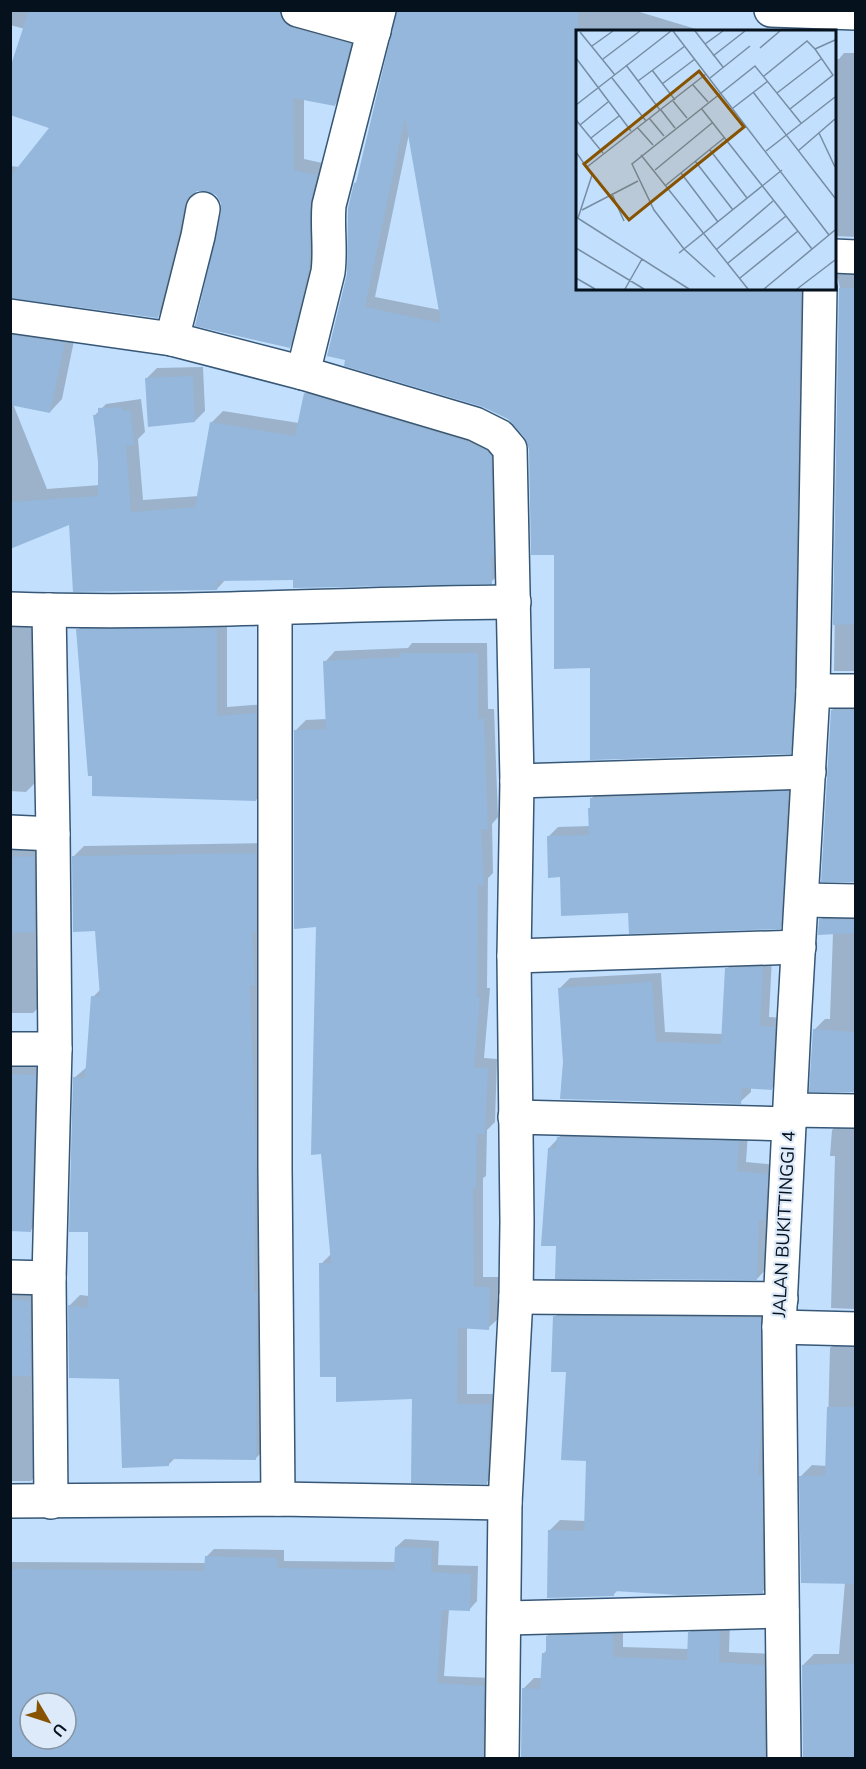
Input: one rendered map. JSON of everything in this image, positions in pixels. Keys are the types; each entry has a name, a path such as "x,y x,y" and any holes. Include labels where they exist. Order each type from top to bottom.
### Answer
{"street":[{"path":"298,10 377,21 329,205 328,272 303,373"},
{"path":"771,10 813,22 855,13"},
{"path":"172,339 198,236 202,209"},
{"path":"836,256 855,257"},
{"name":"JALAN BUKITTINGGI 4","path":"784,1758 780,1313 813,691 820,290"},
{"path":"10,316 172,339 303,373 475,424 499,436 507,444 511,458 517,782 514,956 516,1297 505,1503 502,1758"},
{"path":"10,609 275,609 422,602 514,602"},
{"path":"275,609 275,1180 278,1499"},
{"path":"49,610 55,1049 49,1278 51,1502"},
{"path":"813,691 855,691"},
{"path":"517,782 809,772"},
{"path":"10,832 53,834"},
{"path":"802,900 855,901"},
{"path":"514,956 799,947"},
{"path":"10,1049 55,1049"},
{"path":"515,1117 789,1117 855,1111"},
{"path":"10,1277 49,1278"},
{"path":"516,1297 780,1313 855,1329"},
{"path":"10,1501 278,1499 505,1503"},
{"path":"504,1618 782,1611"}],"building":[{"path":"29,10 280,10 284,23 292,28 351,44 335,106 293,98 294,170 317,175 310,204 309,269 290,348 195,326 221,212 221,203 216,195 206,191 197,191 189,196 185,205 158,318 10,298 10,177 49,128 10,115 10,68"},
{"path":"397,10 578,10 578,30 576,30 576,290 801,290 791,754 590,760 590,668 554,669 554,555 531,555 529,449 524,437 508,419 483,407 344,366 345,360 327,356 347,274 348,208 354,183 356,183","holes":["405,117 441,323 365,307"]},
{"path":"839,288 855,288 855,624 833,625"},
{"path":"10,335 65,343 50,413 10,405"},
{"path":"193,376 195,422 148,427 145,378"},
{"path":"304,393 468,442 487,451 491,456 494,556 491,556 492,584 293,588 293,580 217,581 217,590 73,592 69,525 10,549 10,502 98,496 98,450 93,415 98,415 98,408 122,407 123,411 130,410 134,445 126,446 131,512 195,507 210,422 295,436"},
{"path":"217,628 217,716 256,713 256,801 92,796 92,776 88,776 76,629"},
{"path":"400,653 478,653 478,719 484,719 488,829 481,829 484,885 478,885 477,998 480,998 474,1068 488,1068 485,1134 477,1134 476,1188 473,1188 474,1287 490,1287 489,1330 458,1328 457,1404 490,1404 487,1484 411,1483 412,1399 336,1402 336,1377 320,1377 319,1263 331,1263 321,1154 311,1155 316,927 294,929 294,730 326,729 323,661 400,657"},
{"path":"831,710 855,710 855,882 821,882"},
{"path":"788,791 781,929 629,934 628,913 561,916 560,877 548,878 547,836 589,835 590,798"},
{"path":"256,853 256,932 252,932 255,985 250,985 256,1151 254,1292 257,1292 256,1460 169,1459 169,1466 122,1468 119,1379 69,1378 68,1305 88,1308 88,1232 69,1232 73,1077 85,1078 91,996 100,997 95,931 73,932 72,856"},
{"path":"34,856 35,932 10,933 10,857"},
{"path":"819,919 855,920 855,933 818,935"},
{"path":"763,967 760,1026 775,1027 772,1090 742,1088 741,1104 560,1099 563,1062 558,988 652,982 656,1042 721,1044 725,968"},
{"path":"813,1029 855,1032 855,1092 809,1092"},
{"path":"10,1074 36,1075 31,1232 10,1231"},
{"path":"557,1137 739,1141 737,1171 768,1174 765,1220 759,1220 757,1280 555,1279 556,1246 541,1246 548,1148 556,1148"},
{"path":"10,1299 30,1301 31,1376 10,1376"},
{"path":"553,1316 761,1318 761,1427 758,1475 762,1475 763,1593 678,1595 614,1591 614,1596 547,1598 548,1530 584,1531 586,1461 561,1460 566,1372 551,1372"},
{"path":"827,1407 855,1407 855,1584 801,1583 799,1476 825,1476"},
{"path":"395,1547 432,1548 431,1572 471,1574 470,1611 442,1610 437,1683 484,1686 483,1758 10,1758 10,1569 204,1571 205,1556 277,1558 277,1568 394,1570"},
{"path":"720,1631 719,1662 764,1665 765,1758 521,1758 522,1688 540,1689 542,1653 546,1653 546,1636 613,1634 613,1657 687,1660 688,1632"},
{"path":"855,1663 855,1758 803,1758 802,1665"}]}
